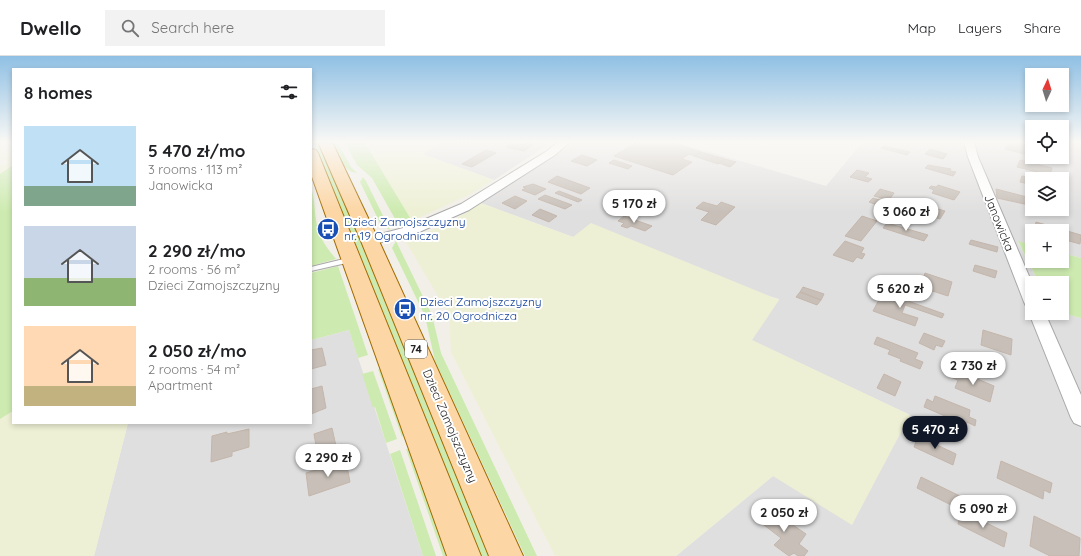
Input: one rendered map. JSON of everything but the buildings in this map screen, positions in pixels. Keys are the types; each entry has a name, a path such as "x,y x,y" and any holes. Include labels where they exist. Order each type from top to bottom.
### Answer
{"main road":[{"name":"Dzieci Zamojszczyzny","path":"336,165 370,241 506,556"},
{"name":"74","path":"314,167 352,259 464,556"}],"street":[{"path":"370,241 412,230 465,207 531,165"},
{"name":"Janowicka","path":"975,165 1025,285"},
{"path":"1040,320 1081,418"}],"lane":[{"path":"312,269 352,259"}],"shaded area":[{"path":"453,165 516,165 494,180"},
{"path":"540,165 755,165 826,186 843,165 1081,165 1081,258 1069,255 1069,224 1025,224 1025,244 1018,242 1025,256 1025,268 1031,268 1035,276 1025,276 1025,320 1069,320 1069,315 1081,318 1081,556 676,556 773,476 910,415 751,340 779,299 573,237 481,203"},
{"path":"349,330 423,556 94,556 128,424 312,424 312,340"}],"green space":[{"path":"0,165 12,165 12,166 0,174"},
{"path":"323,165 328,165 333,175 491,556 480,556"},
{"path":"350,165 357,173 352,172 345,166"},
{"path":"357,165 378,165 412,221 399,226 372,178"},
{"path":"378,165 454,165 494,180 471,194 412,221"},
{"path":"12,166 12,412 0,419 0,174"},
{"path":"363,177 390,230 381,225 360,182"},
{"path":"312,192 319,231 326,246 336,259 312,266"},
{"path":"481,203 573,237 591,223 779,300 752,340 910,415 852,525 773,476 676,556 555,556 451,352 449,315 406,242 411,238 454,220"},
{"path":"396,241 432,315 441,353 537,556 525,556 435,361 425,316 392,248"},
{"path":"1018,241 1025,243 1025,255"},
{"path":"1069,255 1081,258 1081,318 1069,315 1069,276 1036,276 1032,268 1069,268"},
{"path":"338,266 368,355 358,358 349,330 312,340 312,273"},
{"path":"378,369 381,370 404,433 402,437"},
{"path":"373,371 397,439 386,443 375,407 373,408 362,374"},
{"path":"12,412 12,424 128,424 94,556 0,556 0,419"},
{"path":"406,449 410,450 447,556 443,556"},
{"path":"400,450 436,556 423,556 390,454"}],"place":[{"name":"Dzieci Zamojszczyzny nr. 19 Ogrodnicza","path":"328,229"},
{"name":"Dzieci Zamojszczyzny nr. 20 Ogrodnicza","path":"405,309"}]}
